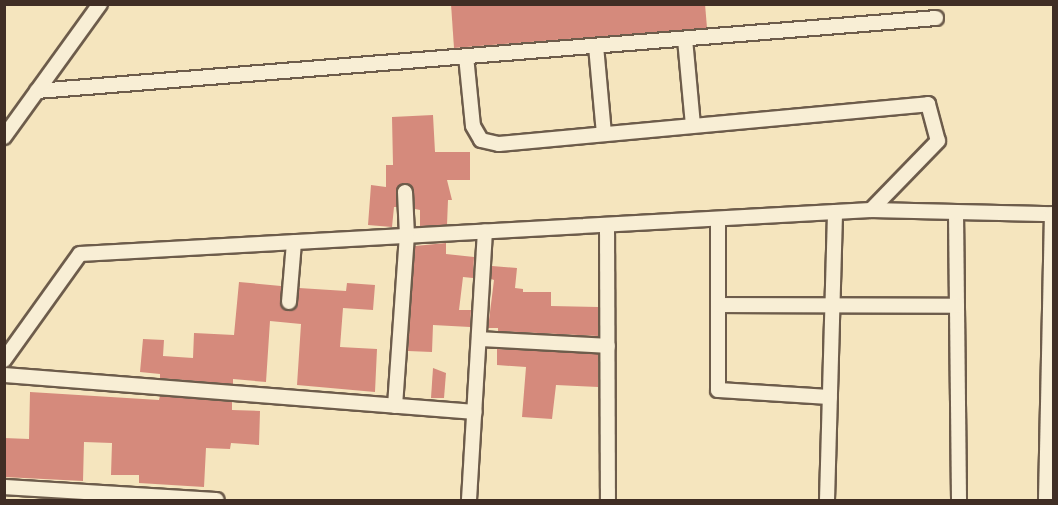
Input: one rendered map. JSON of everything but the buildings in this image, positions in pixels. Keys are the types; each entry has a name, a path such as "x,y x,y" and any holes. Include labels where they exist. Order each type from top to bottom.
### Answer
{"street":[{"path":"4,137 100,4"},
{"path":"38,91 936,18"},
{"path":"685,39 693,126"},
{"path":"596,46 604,134"},
{"path":"466,56 473,126 481,140 499,144 928,104 938,141 871,210"},
{"path":"394,406 407,236 405,192"},
{"path":"4,360 80,254 871,210 1053,214 1052,337 1046,501"},
{"path":"827,501 835,212"},
{"path":"956,212 959,501"},
{"path":"718,237 735,218"},
{"path":"718,219 718,390 830,397"},
{"path":"607,225 608,501"},
{"path":"469,501 485,231"},
{"path":"289,302 294,242"},
{"path":"718,304 957,306"},
{"path":"479,339 608,346"},
{"path":"4,375 475,412"},
{"path":"4,487 125,497 217,501"}]}
